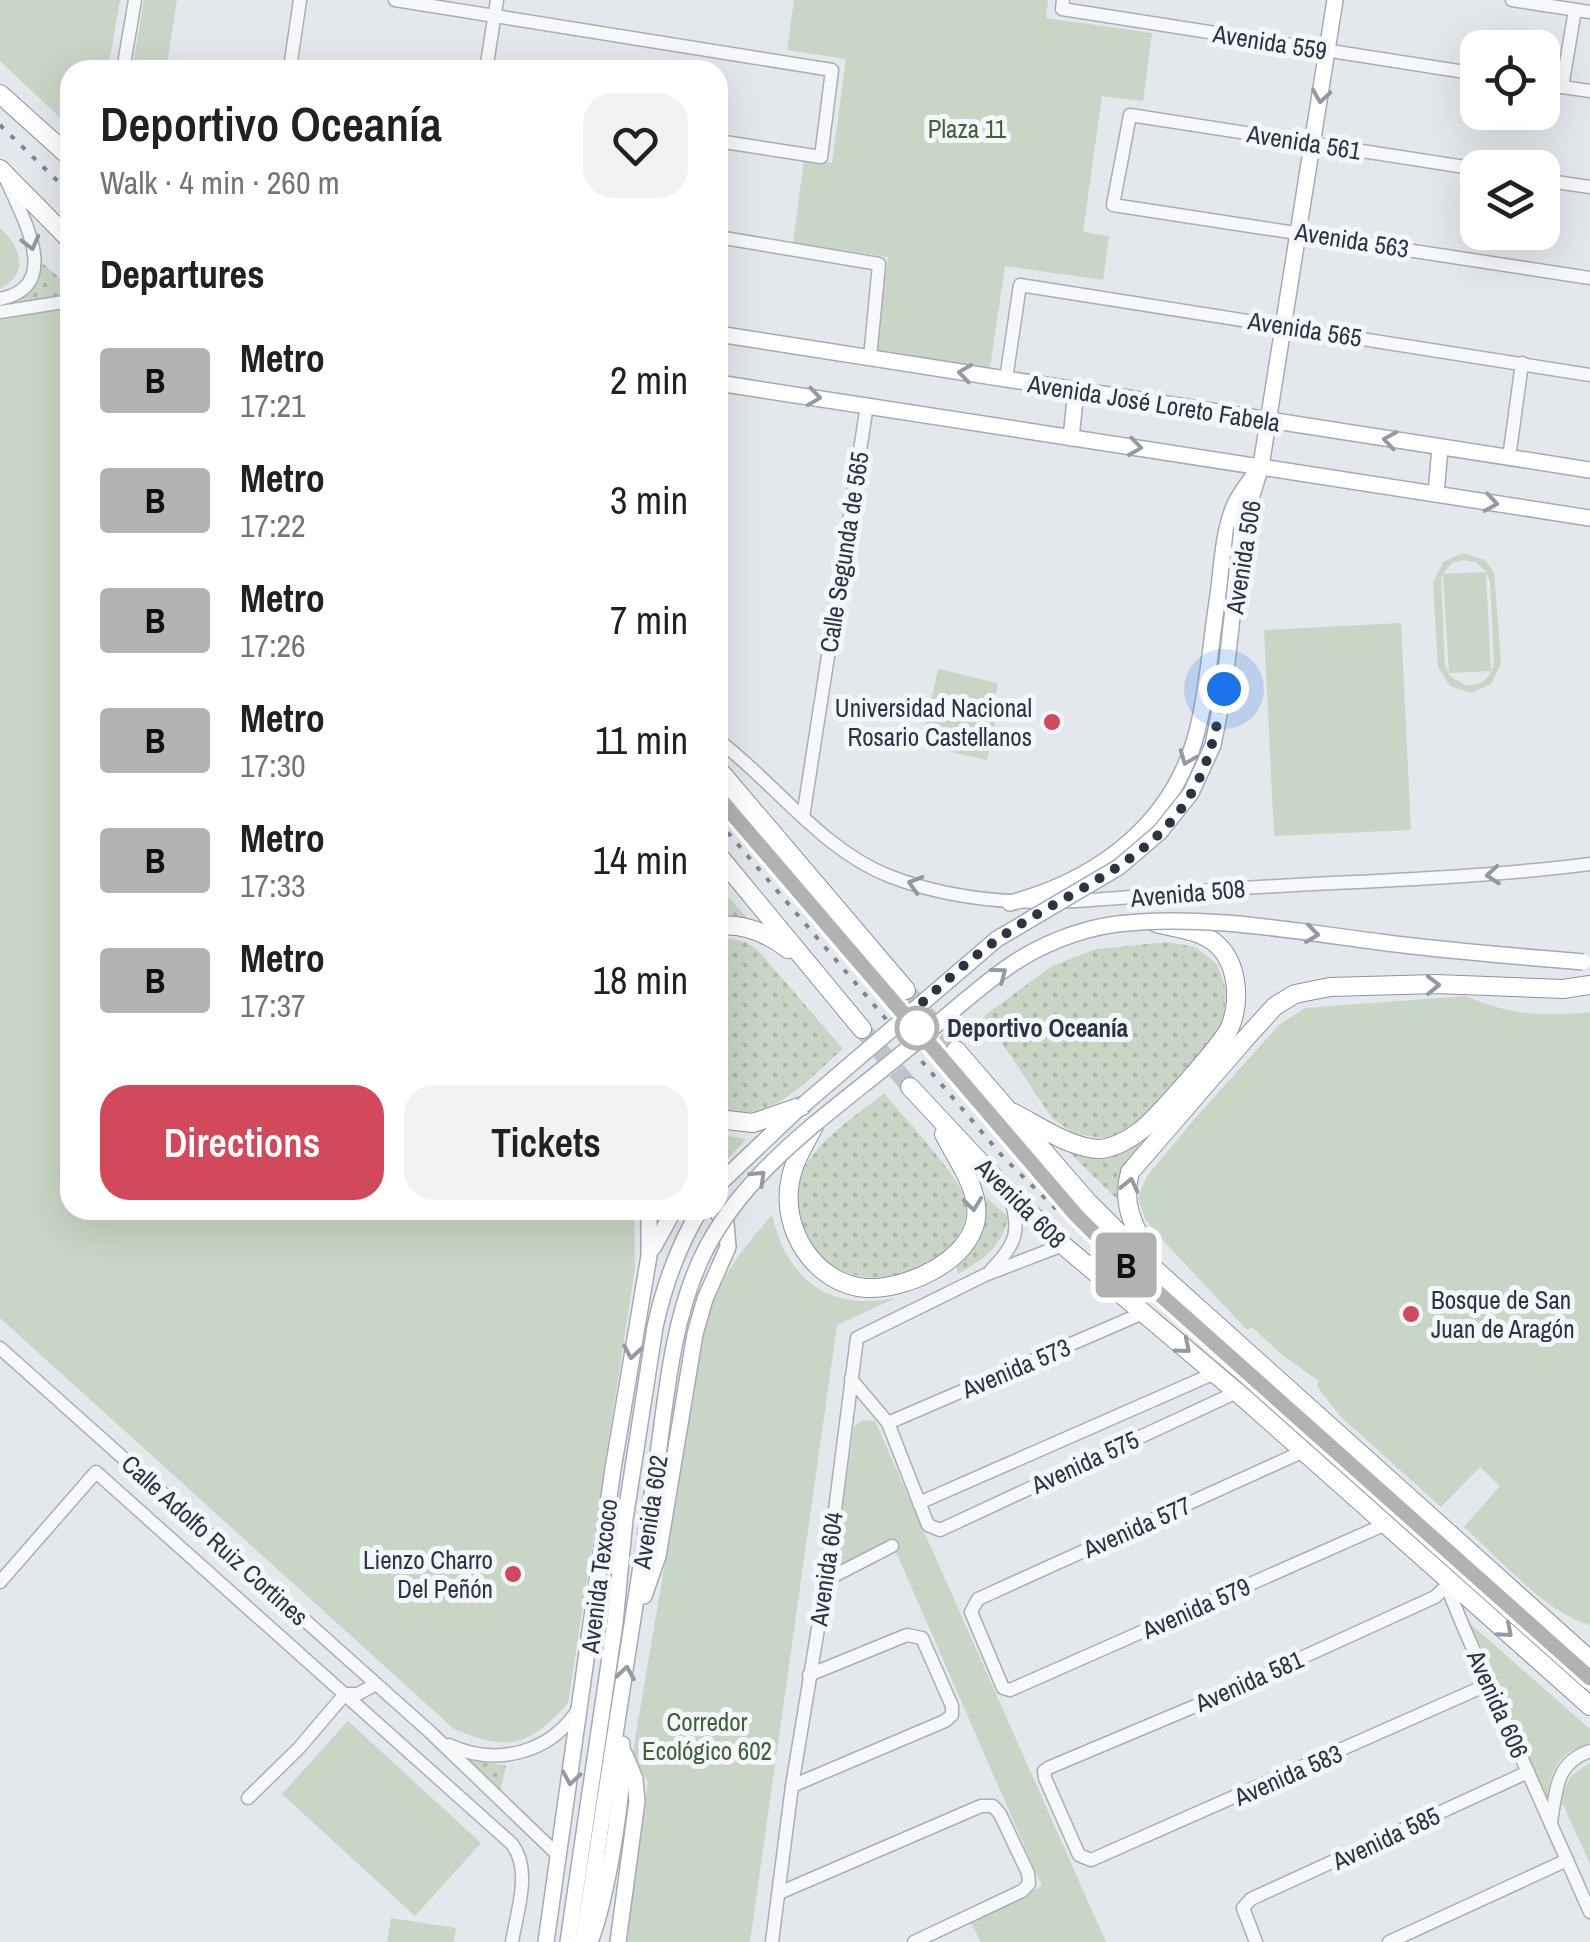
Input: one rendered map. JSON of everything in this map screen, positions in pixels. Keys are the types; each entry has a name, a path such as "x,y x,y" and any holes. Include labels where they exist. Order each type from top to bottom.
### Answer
{"highway":[{"path":"0,94 60,147"},
{"path":"2,171 60,230"},
{"path":"728,781 906,990"},
{"path":"728,867 862,1029"},
{"path":"1007,1110 1072,1142 1100,1149 1122,1142 1141,1130 1230,1029 1237,992 1231,963 1214,943 1192,932 1150,922"},
{"path":"728,925 756,930 783,944 808,965"},
{"path":"1159,1274 1130,1220 1126,1200 1130,1172 1275,1006 1295,994 1330,987 1590,985"},
{"name":"Avenida 608","path":"956,1050 1087,1201 1159,1274 1590,1660"},
{"name":"Avenida 608","path":"910,1087 1062,1245 1304,1451 1590,1706"},
{"path":"728,1120 753,1122 802,1106"},
{"path":"814,1126 794,1164 789,1185 792,1226 815,1264 830,1276 866,1288 913,1278 949,1259 971,1235 976,1222 974,1194 936,1116"}],"main road":[{"name":"Avenida 506","path":"802,1106 998,939 1119,867 1160,832 1192,794 1213,745 1224,689 1242,528 1261,466 1335,0"},
{"name":"Avenida José Loreto Fabela","path":"728,336 1590,470"},
{"name":"Avenida José Loreto Fabela","path":"728,385 1590,518"},
{"path":"1071,438 1076,390"},
{"path":"1436,494 1440,448"},
{"path":"1010,903 1052,892 1122,850 1150,821 1173,788 1199,724 1229,525 1234,507 1261,466"},
{"name":"Avenida 508","path":"814,1126 1007,967 1076,932 1150,922 1214,922 1398,945 1586,962"},
{"path":"728,1176 802,1106"},
{"name":"Avenida 602","path":"728,1214 737,1199 814,1126"},
{"name":"Avenida Texcoco","path":"546,1942 613,1468 649,1256 650,1220"},
{"path":"649,1256 669,1220"},
{"name":"Avenida 602","path":"568,1942 615,1623 625,1519 660,1302 694,1220"},
{"path":"634,1618 658,1556 695,1334 705,1299 728,1247 723,1220"},
{"name":"Avenida 602","path":"587,1942 682,1315 700,1261 724,1220"},
{"path":"615,1623 598,1580 625,1519"},
{"path":"587,1942 602,1899 623,1768 618,1721"},
{"path":"618,1942 637,1801 635,1779 622,1746"}],"street":[{"path":"125,60 135,0"},
{"path":"291,60 300,0"},
{"path":"396,0 496,7 832,70 821,157 728,143"},
{"path":"1512,0 1583,11 1562,87 1590,91"},
{"name":"Avenida 559","path":"1062,5 1460,71"},
{"path":"488,60 496,7"},
{"name":"Avenida 561","path":"1112,205 1130,115 1460,166"},
{"path":"0,299 28,283 36,256 2,171"},
{"path":"1560,183 1590,187"},
{"name":"Avenida 563","path":"1112,205 1590,278"},
{"path":"728,239 878,264 870,358"},
{"name":"Avenida 565","path":"1006,379 1020,285 1590,375"},
{"path":"0,312 60,303"},
{"path":"1510,458 1522,364"},
{"name":"Calle Segunda de 565","path":"803,817 867,404"},
{"name":"Avenida 508","path":"728,748 838,846 886,875 955,896 1010,903 1495,876 1590,864"},
{"name":"Avenida 604","path":"986,1275 1015,1239 1016,1216 1009,1193"},
{"name":"Avenida 604","path":"772,1942 792,1786 826,1580 857,1338 986,1275 1062,1245"},
{"name":"Avenida 573","path":"888,1423 1144,1313"},
{"name":"Calle Adolfo Ruiz Cortines","path":"0,1348 430,1732 559,1856"},
{"path":"851,1380 888,1423 919,1503 1215,1374"},
{"name":"Avenida 575","path":"919,1503 932,1530 940,1530 1236,1392"},
{"name":"Avenida 577","path":"1006,1691 971,1612 978,1599 1304,1451"},
{"path":"0,1582 96,1472 520,1854 523,1872 512,1942"},
{"name":"Avenida 579","path":"1006,1691 1386,1524"},
{"path":"826,1580 892,1546"},
{"name":"Avenida 606","path":"1450,1584 1489,1684 1590,1912"},
{"name":"Avenida 581","path":"1084,1860 1044,1771 1436,1597 1450,1584"},
{"path":"792,1786 952,1715 952,1706 922,1638 915,1635 809,1675"},
{"path":"345,1694 341,1678 348,1660"},
{"path":"248,1798 299,1748 345,1694 358,1694 376,1684"},
{"name":"Avenida 583","path":"1084,1860 1250,1792 1489,1684"},
{"name":"Calle Adolfo Ruiz Cortines","path":"430,1732 464,1752 489,1756 515,1754 549,1740 568,1724 582,1704"},
{"name":"Avenida 606","path":"1550,1823 1556,1782 1564,1766 1590,1751"},
{"name":"Avenida 585","path":"1256,1942 1244,1914 1245,1904 1528,1772"},
{"path":"778,1893 981,1806 993,1806 1030,1884 914,1942"},
{"path":"1389,1942 1567,1860"}],"green space":[{"path":"0,0 120,0 110,60 60,60 60,118 0,61"},
{"path":"144,0 177,0 168,60 134,60"},
{"name":"Plaza 11","path":"794,0 1048,0 1046,18 1152,33 1143,101 1102,96 1083,232 1109,236 1103,280 1005,266 990,368 875,352 888,257 793,243 804,159 832,163 846,59 787,50"},
{"path":"0,228 17,251 19,268 0,289"},
{"path":"39,260 60,278 60,297 8,306 21,297"},
{"path":"60,309 60,1220 634,1220 635,1269 568,1703 529,1737 489,1741 454,1729 0,1318 0,320"},
{"path":"1463,553 1485,560 1494,572 1501,663 1491,684 1471,693 1450,686 1438,667 1433,583 1443,562","holes":["1476,562 1486,572 1443,574 1452,563","1486,573 1490,581 1494,663 1491,671","1443,575 1449,673 1490,673 1476,685 1465,685 1450,676 1445,665"]},
{"path":"1401,623 1411,830 1274,836 1264,630"},
{"path":"938,669 998,683 991,715 931,701"},
{"path":"929,707 995,722 987,760 921,745"},
{"path":"728,897 749,920 728,919"},
{"path":"728,938 758,950 843,1049 786,1097 754,1112 728,1112"},
{"path":"1168,942 1195,947 1217,964 1226,990 1224,1021 1134,1128 1106,1139 1073,1133 1052,1118 984,1016 1052,966 1096,949"},
{"name":"Bosque de San Juan de Aragón","path":"1466,996 1527,1013 1590,1012 1590,1625 1573,1619 1540,1597 1464,1527 1500,1486 1480,1467 1441,1507 1340,1416 1317,1386 1319,1381 1252,1327 1247,1330 1158,1235 1145,1219 1138,1198 1147,1176 1192,1122 1279,1025 1305,1008"},
{"path":"884,1093 960,1186 965,1222 952,1244 931,1262 904,1274 874,1278 845,1272 820,1255 802,1225 798,1200 802,1174 817,1150"},
{"path":"728,1136 746,1139 728,1158"},
{"path":"1148,1136 1129,1161 1119,1201 1070,1153 1111,1153"},
{"path":"986,1197 1008,1217 1005,1227 991,1251 958,1274 956,1266 982,1226"},
{"name":"Corredor Ecológico 602","path":"772,1215 789,1258 815,1286 851,1300 896,1298 837,1325 750,1942 624,1942 648,1782 632,1757 704,1333 730,1269"},
{"path":"863,1420 875,1421 1106,1942 981,1942 970,1921 1042,1886 892,1543 833,1571 854,1427"},
{"path":"1467,1621 1590,1729 1590,1745 1570,1752 1552,1773 1548,1804"},
{"path":"348,1721 481,1843 415,1916 282,1794"},
{"path":"462,1757 506,1766 500,1793"},
{"path":"1590,1763 1590,1864 1560,1798 1571,1776"},
{"path":"391,1918 456,1928 454,1942 387,1942"}],"tunnel":[{"path":"908,993 956,1050"},
{"path":"862,1029 910,1087"}],"railway":[{"path":"0,125 60,183"},
{"path":"728,809 1076,1215 1118,1257 1590,1678"},
{"path":"728,833 1003,1157 1056,1209"}],"metro line":[{"name":"B","path":"728,808 1076,1215 1118,1257 1590,1678"}],"place":[{"name":"Universidad Nacional Rosario Castellanos","path":"1052,722"},
{"name":"Deportivo Oceanía","path":"917,1028"},
{"name":"Bosque de San Juan de Aragón","path":"1411,1314"},
{"name":"Lienzo Charro Del Peñón","path":"513,1574"}],"route":[{"path":"917,1028 908,1015 998,939 1119,867 1160,832 1192,794 1213,745 1224,689"}]}
